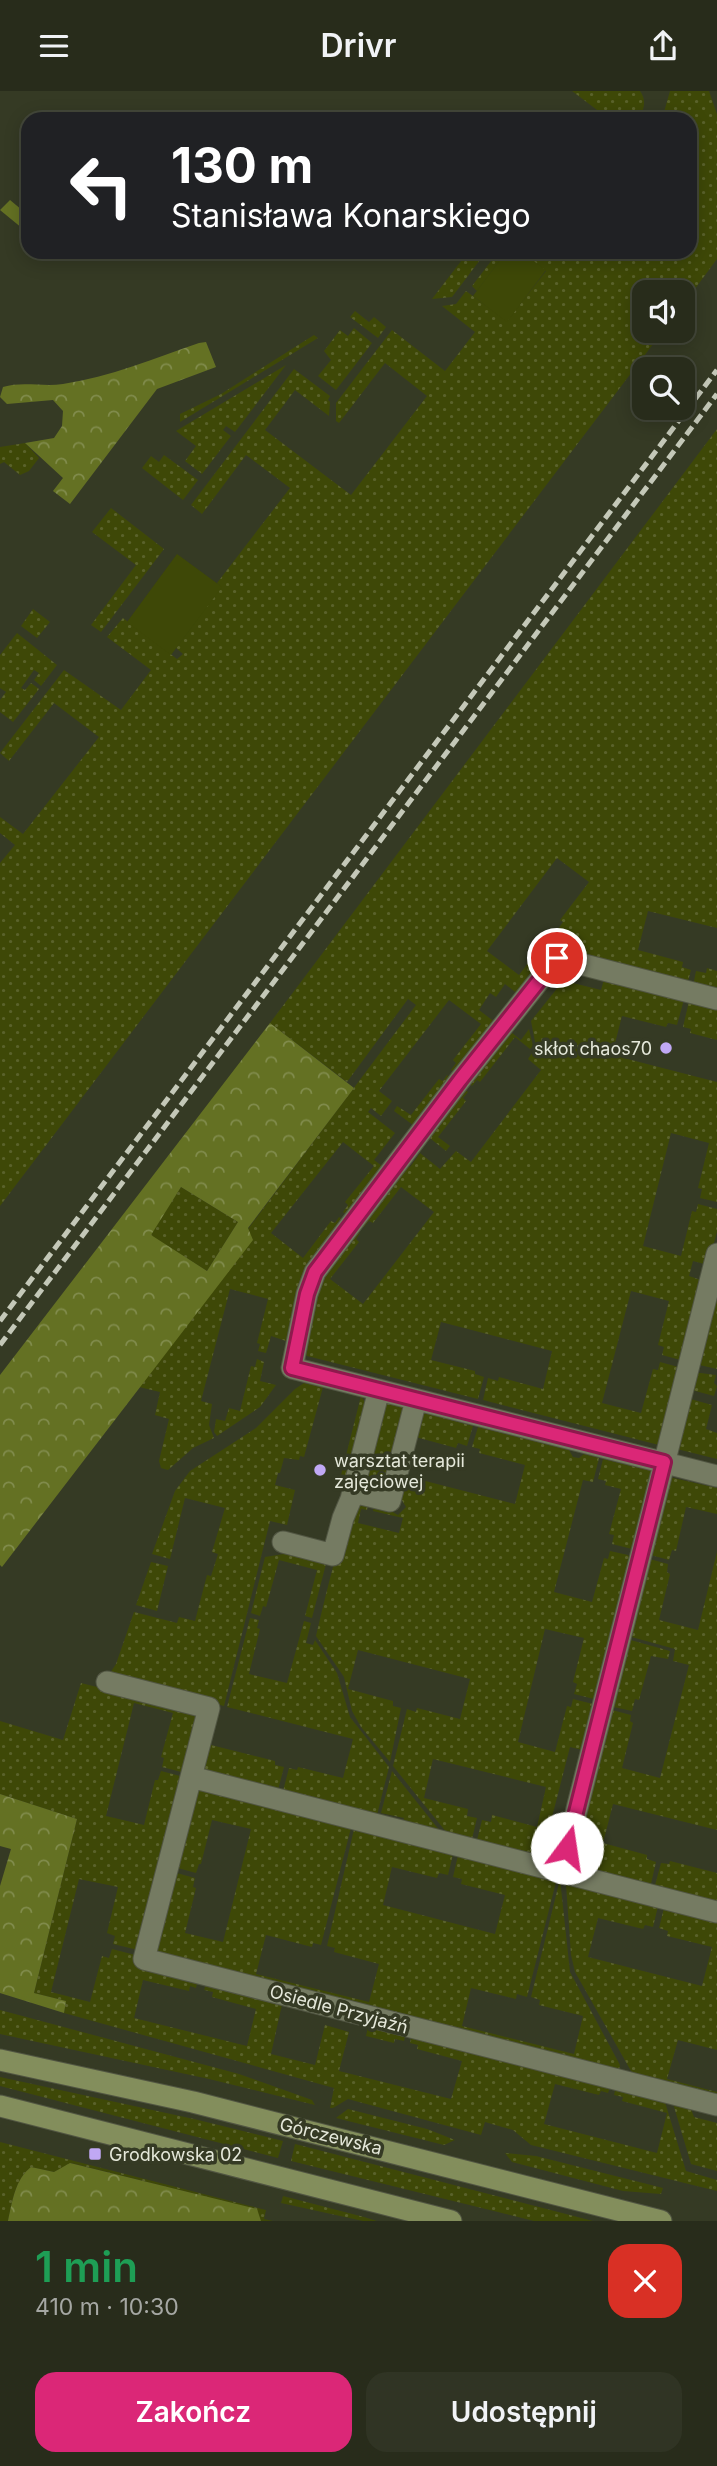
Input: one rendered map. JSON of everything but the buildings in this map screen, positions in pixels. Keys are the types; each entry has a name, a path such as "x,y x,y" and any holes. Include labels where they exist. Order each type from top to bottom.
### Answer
{"main road":[{"name":"Górczewska","path":"0,2060 218,2108 661,2221"},
{"path":"0,2106 451,2221"}],"street":[{"path":"717,999 557,958 460,1080 315,1272 307,1294 292,1368 717,1476"},
{"path":"561,1872 717,1254"},
{"path":"283,1542 332,1555 353,1492 379,1390"},
{"path":"353,1492 390,1501 416,1400"},
{"name":"Osiedle Przyjaźń","path":"107,1682 209,1708 144,1959 717,2105"},
{"path":"191,1777 717,1912"}],"green space":[{"path":"572,91 640,91 644,98 642,112 600,112"},
{"path":"670,91 709,91 717,114 717,259 695,289 695,280 632,280 632,343 654,343 643,357 632,357 632,372 0,1206 0,863 15,845 0,833 0,817 23,834 99,737 54,703 9,761 0,753 64,670 121,710 151,670 107,637 123,618 177,659 183,654 176,648 221,587 217,583 290,488 246,455 202,514 191,505 294,369 330,396 329,416 295,390 265,430 351,495 427,396 385,363 339,423 336,421 336,403 392,330 445,371 475,332 442,306 456,304 466,291 507,321 546,271 530,259 697,259 697,112 664,112"},
{"path":"10,200 21,209 21,227 0,210"},
{"path":"463,259 481,259 452,297 432,299"},
{"path":"493,259 501,259 477,291 472,286"},
{"path":"501,259 531,259 546,270 507,322 473,296"},
{"path":"355,311 369,322 374,317 386,327 378,338 350,317"},
{"path":"354,328 372,343 336,390 318,376 331,360 324,351 340,330 348,336"},
{"path":"314,335 318,338 180,422 180,414 221,394"},
{"path":"206,342 216,367 157,389 70,504 53,491 63,478 25,443 54,438 62,426 63,411 53,400 7,404 0,397 3,387 81,381"},
{"path":"286,365 235,432 226,426 223,430 231,436 202,474 185,461 196,446 176,431"},
{"path":"717,429 717,928 648,911 638,950 683,962 682,967 691,970 687,985 590,961 558,929 563,922 560,920 589,882 557,858 487,951 519,975 547,938 550,940 556,932 582,957 551,952 519,995 505,984 496,997 490,993 479,1010 496,1023 458,1075 451,1070 456,1063 453,1060 481,1024 449,1000 379,1091 392,1101 381,1116 371,1108 368,1112 395,1133 374,1160 386,1169 350,1217 343,1212 348,1205 345,1202 374,1166 343,1142 271,1233 303,1258 331,1221 335,1223 339,1217 346,1222 292,1343 271,1336 266,1353 258,1351 260,1344 257,1343 268,1299 230,1289 201,1401 212,1404 209,1425 214,1438 193,1448 168,1470 161,1468 159,1461 169,1419 155,1415 160,1392 139,1387 252,1240 248,1229 416,1005 408,999 347,1082 270,1023"},
{"path":"25,443 39,458 29,471 20,475 4,462 0,464 0,447"},
{"path":"164,455 198,480 183,500 142,468 151,456 159,462"},
{"path":"111,508 164,549 101,632 91,625 136,565 92,532"},
{"path":"177,554 222,587 171,655 127,622"},
{"path":"33,609 50,622 37,638 21,626"},
{"path":"17,633 57,665 41,686 34,680 39,673 34,670 21,688 25,690 31,683 39,689 13,722 0,712 0,700 6,692 0,688 0,655"},
{"path":"568,967 565,981 601,990 605,976 685,996 677,1025 668,1023 666,1027 622,1016 612,1055 717,1082 717,1202 700,1198 702,1189 698,1188 709,1143 671,1133 643,1246 681,1256 692,1211 696,1212 698,1204 717,1209 717,1232 708,1265 693,1261 689,1276 704,1281 684,1361 662,1355 664,1347 658,1345 669,1301 631,1291 602,1403 641,1413 653,1369 658,1370 660,1362 682,1368 659,1445 483,1400 488,1378 498,1381 499,1377 543,1389 552,1351 441,1322 431,1360 475,1371 475,1374 484,1377 478,1399 307,1356 305,1353 314,1291 356,1229 360,1233 356,1239 359,1242 330,1279 363,1304 434,1212 401,1187 373,1223 369,1221 364,1227 359,1224 405,1163 410,1167 420,1153 440,1169 456,1151 471,1162 541,1070 528,1059 536,1047 531,1021 563,981 553,971"},
{"path":"707,968 717,971 717,993 693,986 696,971 706,973"},
{"path":"690,997 717,1004 717,1040 690,1033 691,1029 683,1027"},
{"path":"270,1023 354,1088 248,1228 253,1240 2,1567 0,1375","holes":["181,1187 238,1222 207,1271 151,1235"]},
{"path":"507,1029 521,1040 529,1029 533,1046 530,1049 515,1037 480,1082 477,1080 472,1086 467,1081"},
{"path":"447,1075 453,1080 417,1128 394,1111 397,1106 411,1115 439,1079 443,1081"},
{"path":"462,1087 468,1092 463,1098 466,1101 438,1137 450,1146 446,1151 426,1135"},
{"path":"181,1187 238,1222 207,1271 150,1235"},
{"path":"717,1294 717,1369 695,1364"},
{"path":"257,1359 264,1362 260,1381 276,1385 260,1407 217,1436 214,1432 216,1419 225,1421 229,1408 240,1411 251,1366 255,1367"},
{"path":"693,1372 716,1375 714,1396 688,1389"},
{"path":"304,1383 323,1387 304,1457 300,1456 299,1460 284,1458 278,1473 275,1485 295,1490 287,1525 270,1521 224,1706 119,1679 110,1673 116,1664 134,1612 177,1623 179,1617 195,1621 207,1575 211,1576 218,1554 212,1552 225,1508 185,1498 170,1559 152,1554 175,1491 190,1471 256,1428"},
{"path":"361,1396 366,1404 349,1486 339,1483"},
{"path":"687,1398 712,1405 706,1429 717,1433 717,1459 677,1449"},
{"path":"390,1401 405,1407 385,1490 364,1486 385,1403"},
{"path":"425,1413 473,1426 467,1446 458,1443 456,1448 412,1436 418,1415"},
{"path":"478,1427 569,1450 573,1457 579,1458 584,1454 599,1458 593,1482 583,1480 554,1592 592,1602 604,1558 608,1559 610,1551 628,1555 630,1558 598,1700 574,1694 577,1684 573,1682 584,1638 545,1629 518,1742 555,1752 567,1706 571,1707 573,1699 597,1705 586,1751 570,1747 541,1860 476,1844 482,1820 491,1822 492,1815 537,1827 546,1787 433,1759 424,1798 468,1809 467,1816 477,1818 471,1843 451,1838 393,1766 407,1709 416,1712 417,1708 460,1719 470,1679 358,1650 348,1689 393,1701 393,1706 401,1708 390,1762 361,1727 352,1711 344,1677 316,1636 328,1585 355,1501 369,1501 367,1510 361,1509 358,1523 399,1533 403,1518 373,1511 375,1502 398,1515 406,1507 397,1492 402,1475 515,1504 525,1465 479,1453 480,1449 472,1447"},
{"path":"603,1459 652,1471 632,1549 612,1544 614,1535 609,1534 621,1489 605,1485 606,1481 598,1479"},
{"path":"669,1477 717,1488 717,1514 686,1507 676,1551 672,1550 669,1560 647,1554"},
{"path":"296,1552 327,1560 312,1618 305,1616 317,1570 279,1560 266,1607 263,1606 260,1616 251,1613 265,1557"},
{"path":"717,1552 717,1830 613,1804 603,1843 647,1855 647,1859 656,1862 650,1888 581,1869 574,1861 608,1709 631,1715 630,1721 633,1723 622,1768 660,1778 689,1665 673,1661 675,1649 628,1636 646,1558 668,1564 667,1572 670,1574 659,1620 698,1630"},
{"path":"151,1562 168,1566 157,1611 136,1605"},
{"path":"250,1618 259,1620 257,1628 260,1629 249,1674 287,1683 304,1621 311,1623 306,1643 313,1645 315,1640 337,1673 350,1717 389,1767 376,1819 282,1795 289,1768 297,1770 298,1767 343,1778 353,1739 227,1707"},
{"path":"627,1639 670,1651 668,1659 651,1656 639,1700 635,1699 632,1711 609,1706"},
{"path":"81,1683 193,1711 197,1717 185,1773 162,1767 164,1758 161,1757 173,1713 134,1703 106,1816 144,1825 155,1780 158,1780 161,1771 184,1777 138,1950 113,1944 115,1936 107,1933 118,1887 79,1879 51,1992 90,2002 102,1956 109,1958 112,1949 139,1956 198,1979 196,1988 190,1986 189,1991 143,1980 134,2018 247,2046 256,2009 212,1997 213,1992 204,1990 207,1981 283,2000 271,2054 315,2065 325,2025 349,2032 339,2071 451,2099 462,2061 417,2049 418,2045 410,2043 412,2033 611,2084 608,2093 601,2091 599,2095 555,2084 544,2124 657,2153 667,2113 622,2101 623,2097 614,2095 616,2086 665,2102 686,2171 717,2180 717,2191 531,2145 513,2130 485,2122 481,2135 348,2099 330,2108 334,2088 64,2013 66,2001 34,1993 77,1819 0,1794 0,1721 63,1740"},
{"path":"207,1744 275,1761 275,1765 284,1767 277,1794 205,1770 203,1767"},
{"path":"392,1771 444,1836 402,1825 404,1818 381,1813"},
{"path":"201,1789 352,1824 321,1945 313,1943 312,1947 266,1935 256,1974 369,2002 379,1964 334,1952 335,1948 327,1946 355,1825 454,1850 448,1875 439,1873 437,1878 392,1867 383,1905 495,1934 505,1895 461,1884 462,1879 453,1877 459,1851 557,1878 527,1997 517,1994 516,1999 471,1988 462,2026 574,2054 583,2016 539,2005 540,2000 531,1997 560,1879 570,1972 620,2065 618,2075 158,1952 154,1944 173,1872 195,1878 193,1887 196,1888 185,1933 223,1942 251,1829 212,1820 201,1864 196,1873 174,1867 196,1791"},
{"path":"0,1794 77,1819 34,1993 66,2001 64,2013 0,1993 0,1886 11,1849 0,1846"},
{"path":"670,1861 717,1873 717,1905 654,1889 661,1863 669,1864"},
{"path":"566,1884 659,1902 653,1927 645,1925 643,1929 598,1918 588,1957 702,1986 712,1947 667,1936 668,1931 659,1928 665,1904 717,1917 717,2050 678,2040 667,2079 717,2092 717,2100 647,2082 631,2071 575,1972 571,1955"},
{"path":"0,2010 239,2074 312,2100 315,2105 0,2034"},
{"path":"368,2027 406,2032 404,2041 395,2039 394,2043 366,2036"},
{"path":"0,2077 283,2141 278,2158 0,2086"},
{"path":"672,2100 689,2104 694,2117 717,2123 717,2171 691,2164"},
{"path":"348,2109 427,2129 455,2140 444,2145 336,2118"},
{"path":"0,2142 266,2210 264,2219 273,2221 261,2221 256,2209 71,2163 54,2172 31,2167 18,2185 8,2221 0,2221"},
{"path":"295,2144 593,2221 534,2221 291,2161"},
{"path":"505,2153 536,2156 663,2188 661,2194 623,2191 512,2162"},
{"path":"70,2163 257,2209 261,2221 8,2221 15,2192 21,2178 31,2167 54,2172"},
{"path":"283,2196 377,2221 363,2221 281,2203"}],"railway":[{"path":"0,1321 717,370"},
{"path":"0,1345 717,394"}],"place":[{"name":"skłot chaos70","path":"666,1048"},
{"name":"warsztat terapii zajęciowej","path":"320,1470"},
{"name":"Grodkowska 02","path":"95,2154"}],"route":[{"path":"557,958 460,1080 315,1272 307,1294 292,1368 664,1462 567,1848"}]}
